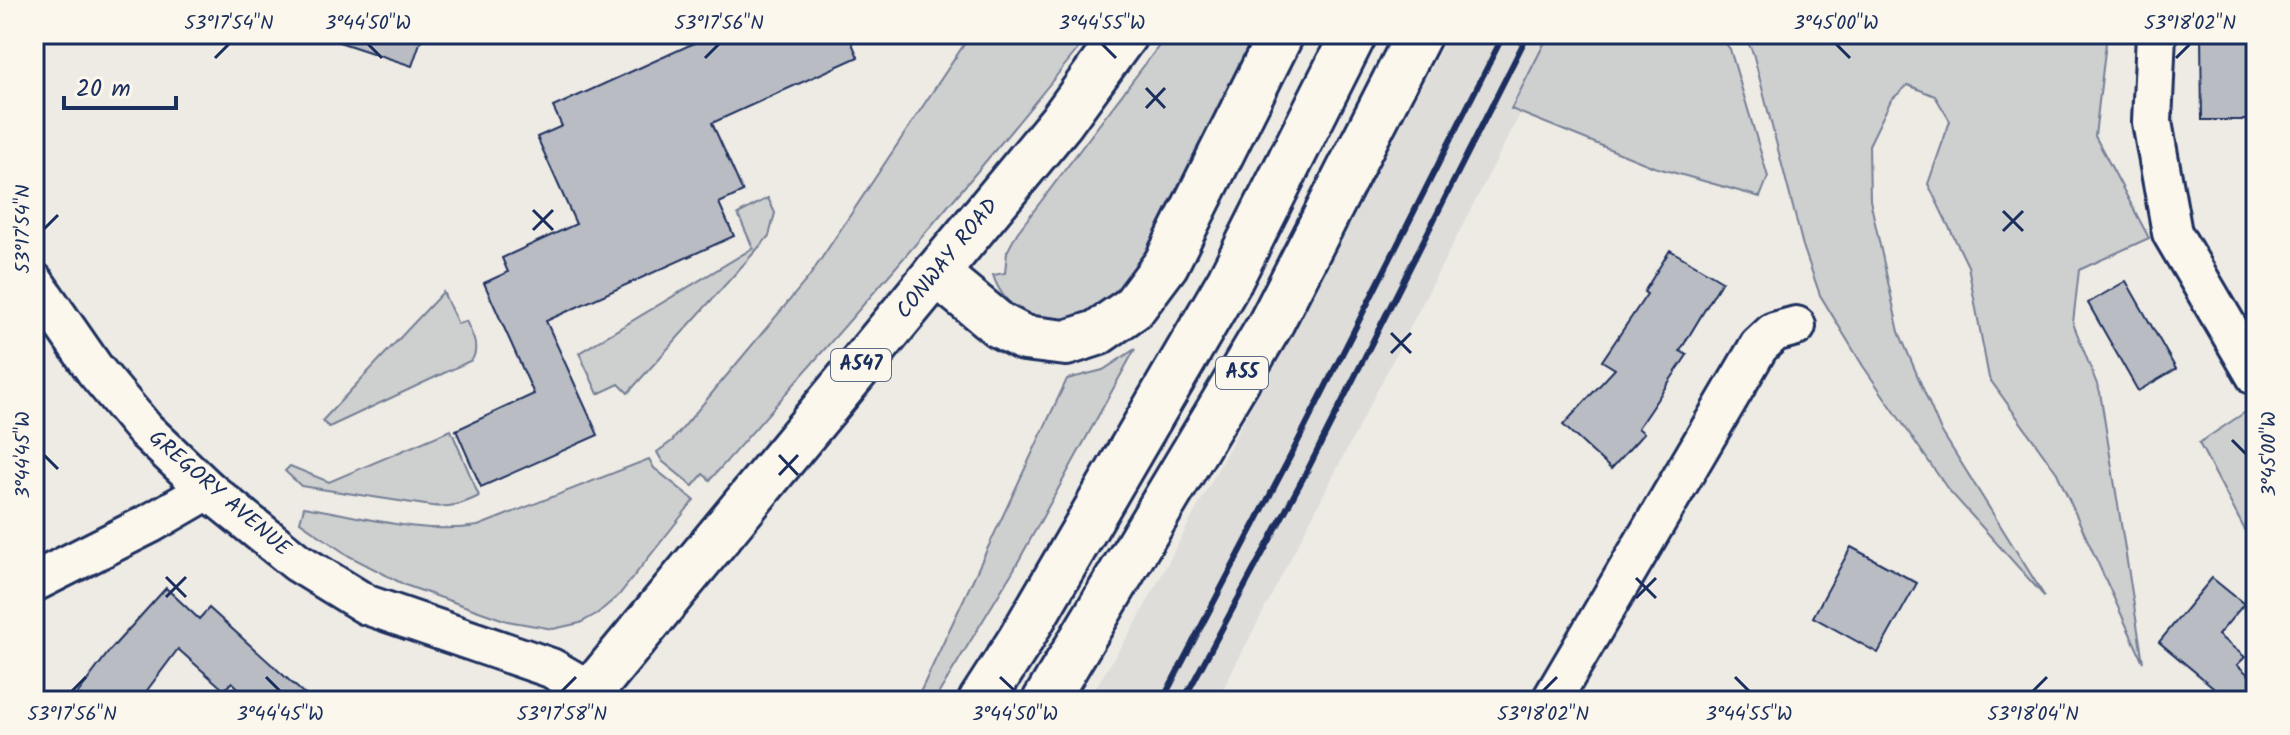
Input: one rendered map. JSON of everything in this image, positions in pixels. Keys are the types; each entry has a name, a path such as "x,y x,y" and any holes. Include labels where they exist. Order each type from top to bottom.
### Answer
{"main road":[{"name":"CONWAY ROAD","path":"587,696 1061,122 1125,34"},
{"path":"936,273 999,325 1024,338 1066,343 1097,333 1133,308 1166,264 1281,34"},
{"name":"A55","path":"981,701 1019,642 1230,280 1354,34"},
{"name":"A55","path":"1045,701 1270,325 1419,34"}],"street":[{"path":"2156,34 2152,122 2172,233 2256,376"},
{"name":"GREGORY AVENUE","path":"34,282 95,370 145,430 208,490 297,562 367,605 551,668 587,696"},
{"path":"1551,701 1759,346 1774,332 1796,326"},
{"path":"34,582 151,523 208,490"}],"shaded area":[{"path":"971,34 1090,34 855,315 710,480 703,474 693,486 662,461 657,452 672,441 809,277"},
{"path":"1168,34 1256,34 1141,266 1131,279 1106,301 1077,316 1045,319 1022,312 1006,299 993,275 1005,273 1007,252 1017,233"},
{"path":"1449,34 1549,34 1512,108 1520,114 1217,701 1087,701 1136,623"},
{"path":"1549,34 1718,34 1730,49 1768,177 1760,197 1654,167 1511,109"},
{"path":"1744,34 2107,34 2095,136 2149,238 2079,270 2073,323 2100,392 2143,662 2057,473 1989,378 1968,266 1928,184 1950,121 1935,96 1908,85 1891,100 1869,145 1870,200 1899,332 1940,429 2045,597 1947,488 1863,366 1820,295 1803,246 1753,53"},
{"path":"768,198 775,213 769,236 628,393 619,384 598,394 579,353 753,248 738,214"},
{"path":"443,292 458,324 466,321 471,331 475,345 472,360 329,427 322,421"},
{"path":"1135,349 1013,571 934,701 916,701 1067,379 1103,370"},
{"path":"2256,405 2256,551 2199,443"},
{"path":"451,430 479,496 456,505 432,506 301,486 285,471 290,466 329,482"},
{"path":"649,459 654,468 694,500 619,595 580,623 553,629 507,621 405,585 349,556 300,522 304,507 412,526 478,526"}],"building":[{"path":"334,34 423,34 412,66 333,40"},
{"path":"714,34 848,34 858,57 712,123 743,192 719,203 734,236 546,321 598,435 481,487 456,430 534,394 484,283 508,272 502,258 576,224 537,137 562,126 553,107"},
{"path":"2201,34 2250,34 2251,120 2202,120"},
{"path":"1670,250 1722,281 1680,351 1687,355 1638,428 1644,433 1611,469 1563,425 1615,369 1602,361 1647,294 1644,292"},
{"path":"2126,281 2176,369 2138,391 2088,303"},
{"path":"1851,547 1917,583 1878,653 1813,617"},
{"path":"2212,578 2244,604 2218,635 2245,657 2237,665 2256,681 2256,701 2230,701 2159,642"},
{"path":"166,588 199,619 209,608 312,701 252,701 232,682 224,690 178,649 139,701 72,701 111,649"}],"railway":[{"path":"1162,701 1291,455 1504,34"},
{"path":"1183,701 1308,469 1528,34"}]}
